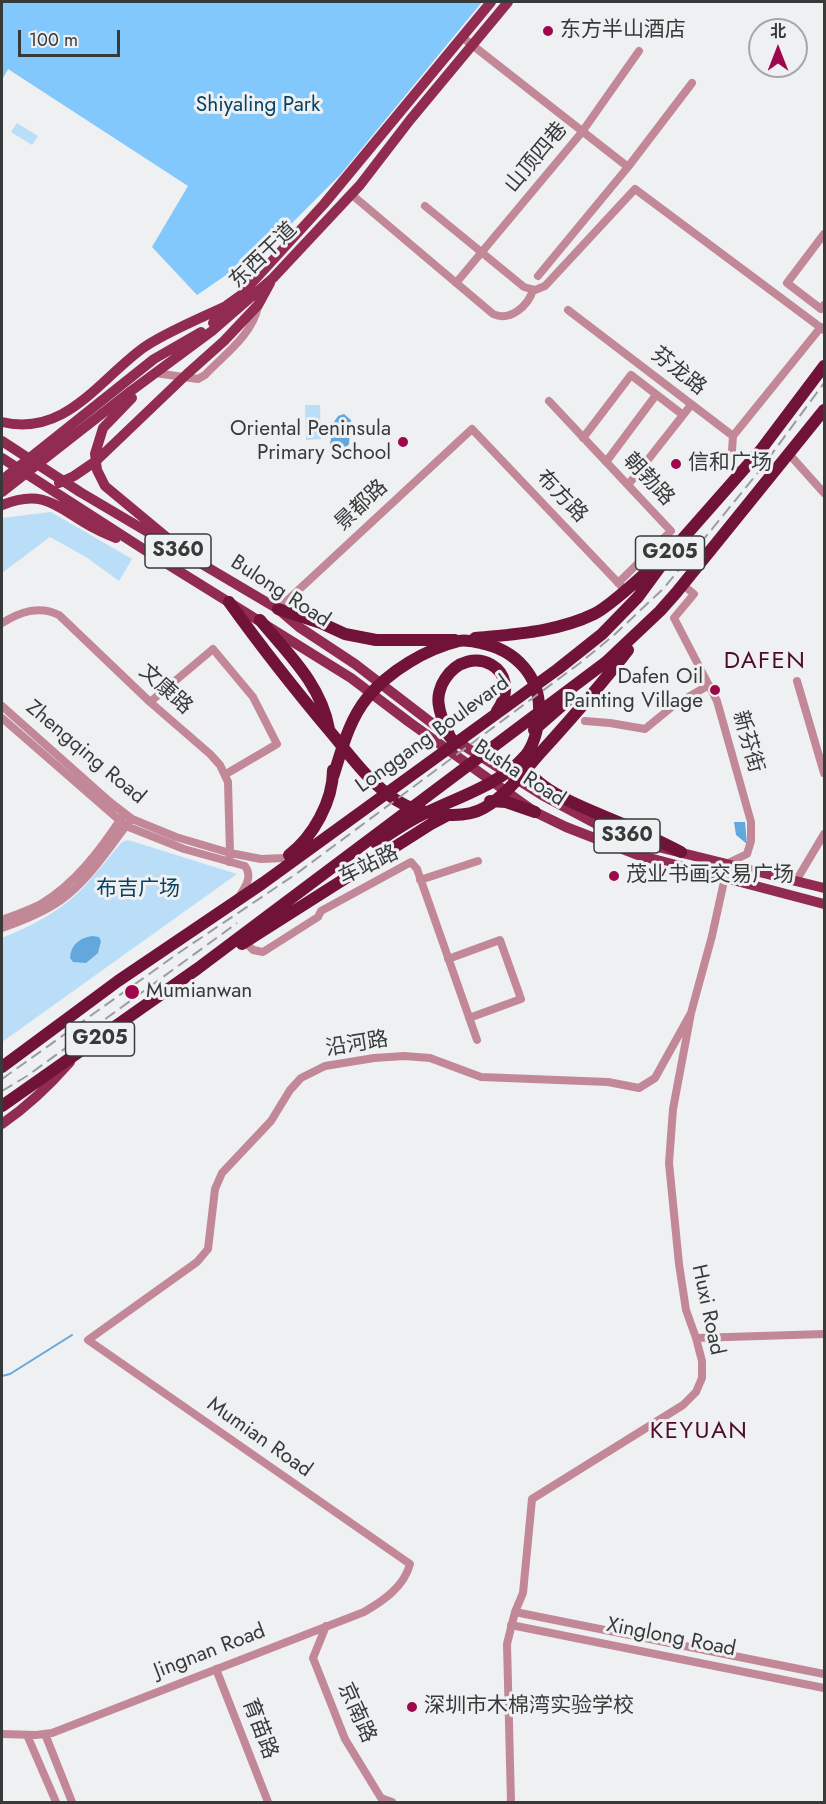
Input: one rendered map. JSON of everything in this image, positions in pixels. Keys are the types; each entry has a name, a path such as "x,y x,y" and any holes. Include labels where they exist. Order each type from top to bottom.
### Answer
{"highway":[{"name":"Longgang Boulevard","path":"2,1067 118,981 262,883 558,669 602,634 638,597 671,552 760,451 825,366"},
{"name":"G205","path":"2,1106 197,969 606,662 683,585 825,410"},
{"path":"278,609 321,623 345,634 376,640 461,640 526,633 566,626 596,613 622,586 671,552"},
{"path":"229,602 286,679 371,780 398,801 418,810 437,814 461,814 482,809 510,788 595,692 654,616"},
{"path":"260,620 307,676 326,710 333,746 333,777"},
{"path":"245,942 377,842 414,818 500,777 517,764 535,739 539,710 532,678 523,665 497,646 461,640 408,663 391,674 355,714 343,743 322,814 296,850 285,858 262,883"},
{"path":"450,737 439,706 439,696 449,672 465,662 488,662 496,667 504,680 506,695 493,716"},
{"path":"606,662 590,681 530,734 524,746 523,757 526,768 546,787 584,808 681,852"},
{"path":"197,969 245,942 431,824 461,808 484,801 506,802 535,812"}],"main road":[{"name":"东西干道","path":"2,480 154,359 210,330 227,305 241,295 324,204 491,2"},
{"name":"东西干道","path":"2,492 273,278 351,194 508,2"},
{"path":"2,474 20,483 49,486 62,483 96,461 224,341 258,305 273,278"},
{"path":"2,422 32,424 60,417 75,407 144,347 227,305"},
{"path":"200,318 210,330"},
{"path":"155,373 103,428 95,454 97,470 105,486 196,562"},
{"name":"Bulong Road","path":"6,444 80,492 278,609 300,627 355,664 450,737"},
{"name":"Bulong Road","path":"2,458 148,552 260,620"},
{"path":"2,505 18,498 54,502 93,528 148,552"},
{"name":"Busha Road","path":"260,620 351,678 535,812 566,827 638,855 825,904"},
{"name":"Busha Road","path":"450,737 542,795 606,829 681,852 825,888"},
{"path":"2,1124 44,1091 74,1057"}],"street":[{"path":"462,37 628,167"},
{"name":"山顶四巷","path":"456,283 582,132 639,51"},
{"path":"538,276 628,167 692,83"},
{"path":"425,206 524,287 534,290 545,286 635,189 823,328 733,436 731,466 740,474"},
{"path":"351,194 498,316 520,310 534,290"},
{"path":"825,234 788,283 821,309 825,305"},
{"path":"155,373 198,379 205,375 250,328 256,318 258,305"},
{"name":"芬龙路","path":"568,310 733,436"},
{"path":"224,341 242,336"},
{"path":"583,438 631,375 683,415"},
{"path":"606,462 656,395"},
{"name":"朝勃路","path":"549,400 671,531 622,586"},
{"path":"628,485 691,405"},
{"name":"布方路","path":"472,429 622,586"},
{"name":"景都路","path":"278,609 472,429"},
{"path":"789,454 825,493"},
{"name":"新芬街","path":"683,585 694,594 674,618 717,701 751,822 751,841 747,854 728,863"},
{"name":"文康路","path":"2,623 18,614 32,610 46,610 59,615 150,702 210,754 226,774"},
{"path":"150,702 213,649 253,697 277,744 226,774 229,790 230,858"},
{"path":"796,681 825,773"},
{"path":"585,720 645,729 673,706 709,685"},
{"name":"Zhengqing Road","path":"2,706 5,720 125,820 176,837 245,866 249,872 248,881 238,899"},
{"path":"2,920 40,904 57,893 125,820"},
{"path":"2,928 41,912 62,899 100,860 125,820"},
{"path":"796,880 825,834"},
{"name":"Zhengqing Road","path":"230,858 285,858"},
{"path":"420,880 478,861"},
{"name":"车站路","path":"245,942 253,950 264,952 318,917 321,911 411,862 420,880 477,1040"},
{"name":"Huxi Road","path":"511,1803 507,1644 511,1624 523,1593 532,1499 683,1405 696,1392 702,1378 702,1361 684,1299 669,1163 673,1109 691,1013 712,936 728,863"},
{"path":"448,959 500,940 520,999 469,1018"},
{"name":"沿河路","path":"88,1340 197,1262 208,1249 215,1189 222,1173 271,1121 290,1090 301,1078 326,1066 341,1062 404,1056 430,1058 481,1077 608,1082 639,1088 655,1078 691,1013"},
{"path":"696,1338 825,1334"},
{"name":"Mumian Road","path":"88,1340 410,1564"},
{"name":"Jingnan Road","path":"2,1734 45,1734 364,1612 383,1601 407,1576 410,1564"},
{"name":"Xinglong Road","path":"515,1612 825,1674"},
{"name":"Xinglong Road","path":"511,1624 825,1688"},
{"name":"京南路","path":"326,1626 313,1658 345,1739 381,1798 392,1803"},
{"name":"育苗路","path":"216,1669 268,1803"},
{"path":"45,1734 72,1803"},
{"path":"27,1735 56,1803"}],"green space":[{"name":"Shiyaling Park","path":"2,2 482,2 340,175 270,245 197,295 152,247 188,186 8,69 2,80"},
{"path":"17,123 38,136 32,145 11,132"},
{"path":"305,405 320,405 321,439 306,440"},
{"path":"51,512 132,559 119,581 86,557 50,537 2,573 2,518"},
{"name":"布吉广场","path":"128,840 237,874 2,1042 2,938 42,919 70,900 122,842"}],"shaded area":[{"path":"344,414 351,420 349,444 344,450 337,451 330,444 332,434 327,431 328,423 334,422 338,416"},
{"path":"734,822 745,822 747,844 736,835"},
{"path":"99,937 101,941 98,953 86,963 73,962 70,958 74,946 83,938"}],"waterway":[{"path":"2,1376 10,1374 72,1335"}],"railway":[{"path":"2,1079 180,952 296,874 613,636 664,588 760,470 824,383"},
{"path":"2,1091 27,1076 237,923"}],"place":[{"name":"东方半山酒店","path":"548,31"},
{"name":"Oriental Peninsula Primary School","path":"403,442"},
{"name":"信和广场","path":"676,464"},
{"name":"Dafen Oil Painting Village","path":"715,690"},
{"name":"茂业书画交易广场","path":"614,876"},
{"name":"Mumianwan","path":"132,992"},
{"name":"深圳市木棉湾实验学校","path":"412,1707"}],"district":[{"name":"DAFEN","path":"765,662"},
{"name":"KEYUAN","path":"699,1432"}]}
